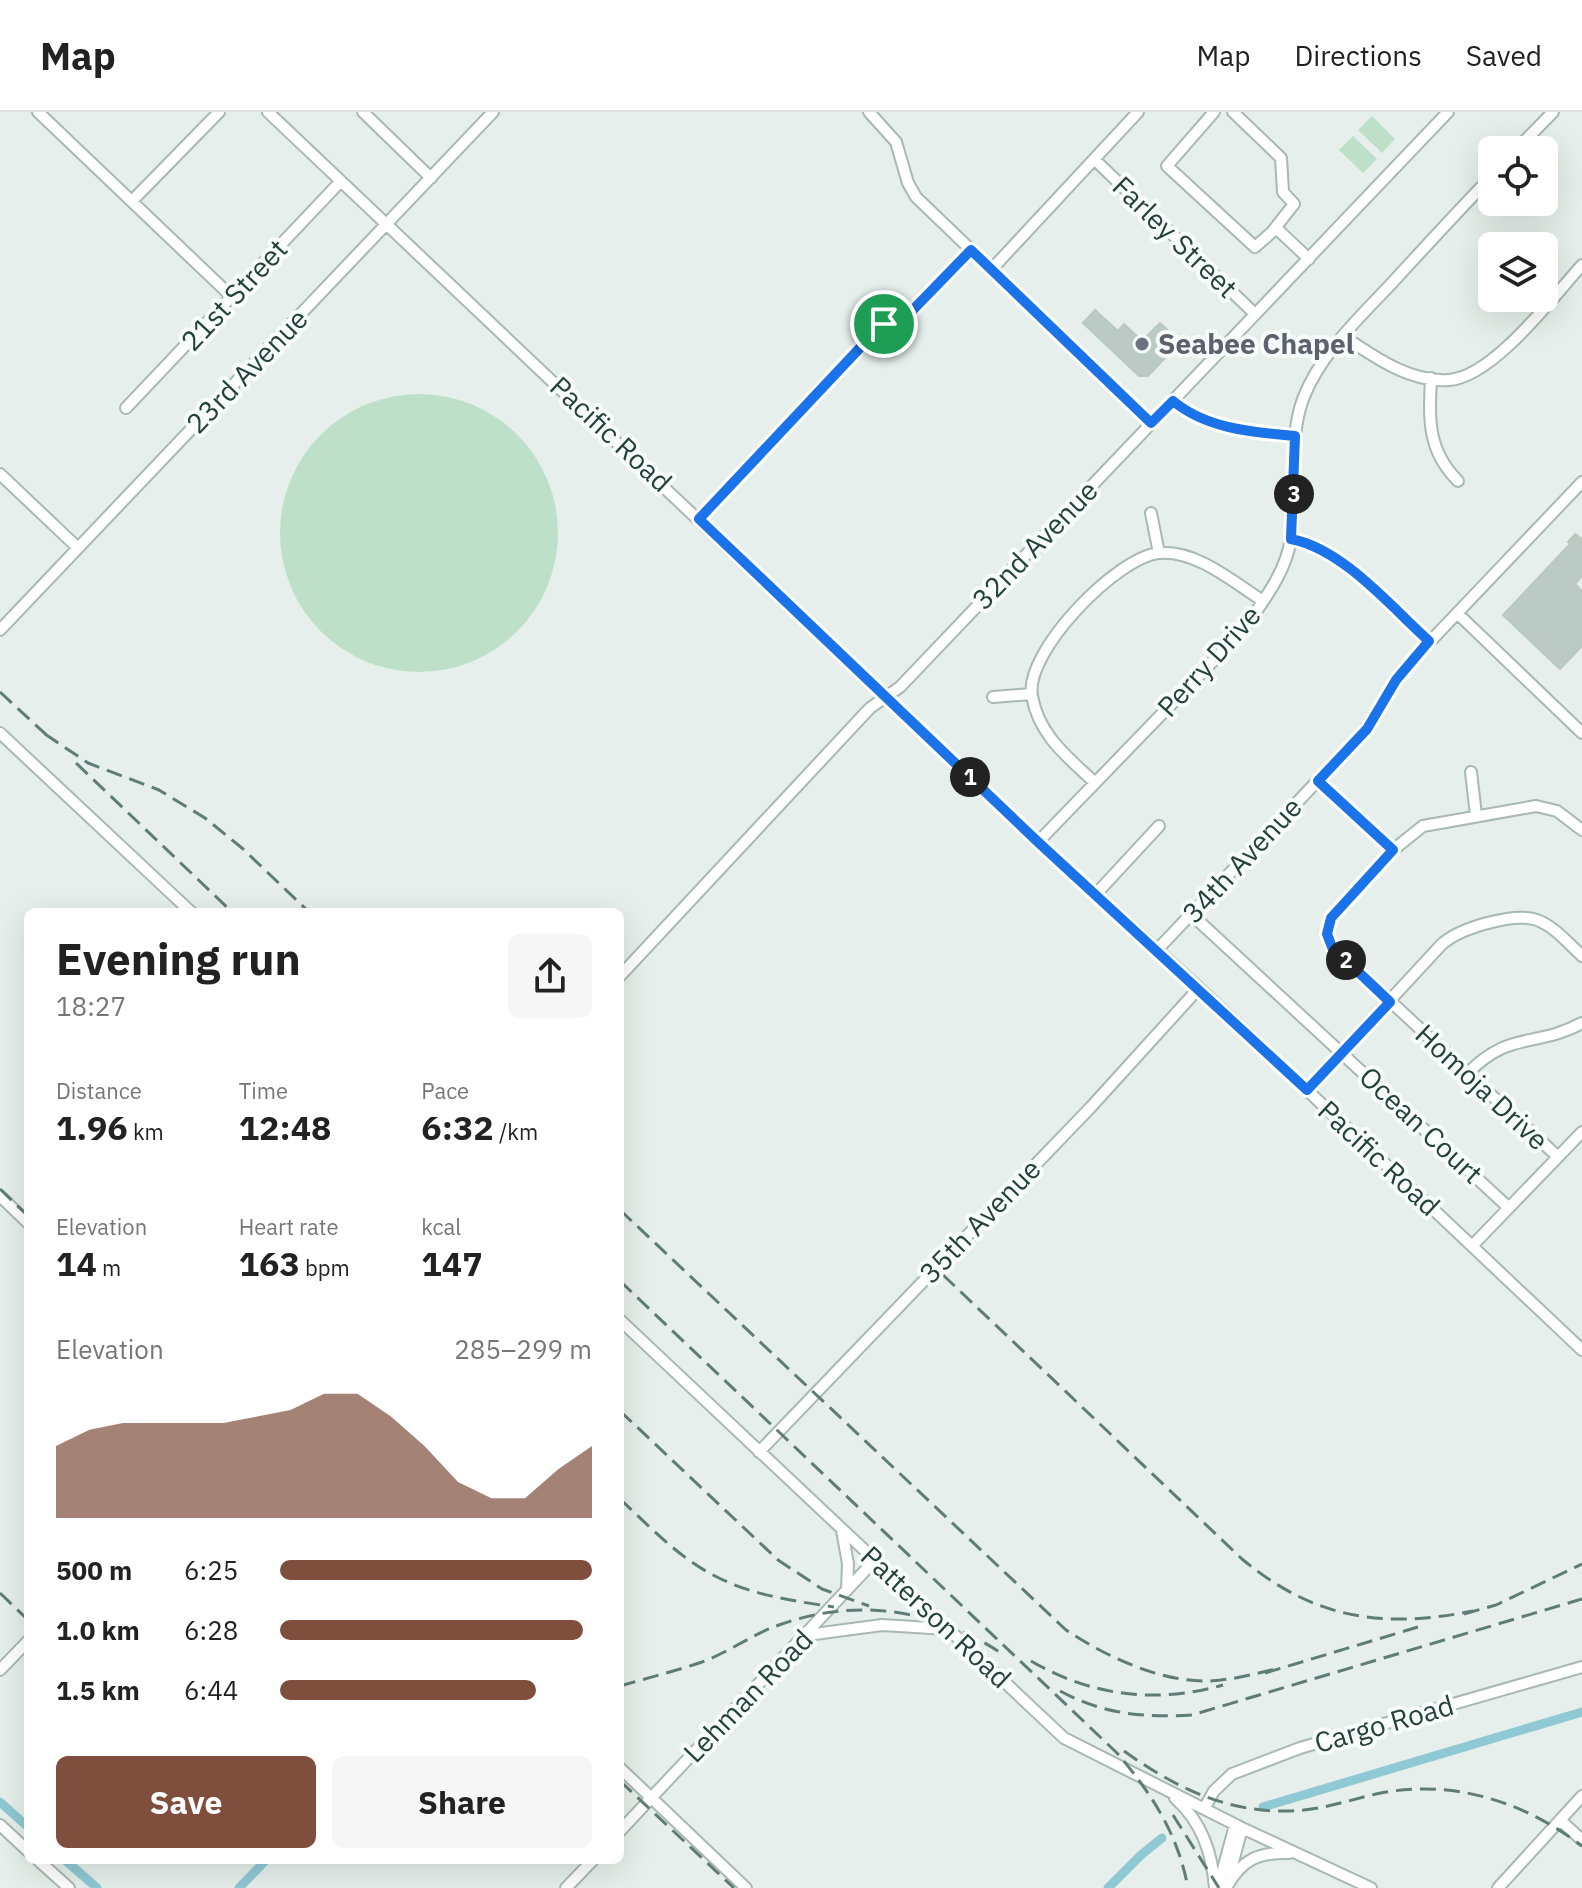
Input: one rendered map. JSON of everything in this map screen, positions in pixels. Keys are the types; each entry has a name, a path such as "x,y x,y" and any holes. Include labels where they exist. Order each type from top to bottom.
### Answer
{"street":[{"path":"38,112 232,297"},
{"path":"133,200 219,112"},
{"path":"363,112 431,178"},
{"name":"23rd Avenue","path":"0,630 493,112"},
{"path":"869,112 896,142 908,183 916,197 1151,423"},
{"path":"991,270 1138,112"},
{"path":"1214,112 1167,166 1252,246 1258,245 1294,207 1283,192 1281,158 1233,112"},
{"name":"32nd Avenue","path":"624,972 870,708 900,687 1448,112"},
{"path":"1530,136 1553,112"},
{"name":"Pacific Road","path":"271,113 1038,842 1199,988 1582,1350"},
{"name":"Farley Street","path":"1094,159 1255,314"},
{"name":"21st Street","path":"126,408 341,181"},
{"name":"Perry Drive","path":"1038,842 1244,629 1263,601 1279,575 1291,539 1295,436 1305,394 1343,336 1478,191"},
{"path":"1276,228 1309,259"},
{"path":"699,519 873,334 886,323 904,319 971,250"},
{"path":"1343,336 1389,365 1431,378 1460,378 1490,360 1582,265"},
{"path":"1431,378 1430,434 1442,463 1458,481"},
{"path":"1173,401 1197,417 1216,424 1295,436"},
{"path":"0,474 78,548"},
{"name":"34th Avenue","path":"1156,951 1367,729 1396,680 1429,641 1582,482"},
{"path":"1151,513 1159,553"},
{"path":"1291,539 1314,544 1338,558 1429,641"},
{"path":"1095,783 1048,737 1031,694 1041,656 1069,620 1121,568 1136,559 1159,553 1196,560 1263,601"},
{"path":"1457,613 1582,733"},
{"path":"993,697 1031,694"},
{"path":"0,733 187,908"},
{"path":"1471,772 1476,815"},
{"path":"1318,781 1393,850"},
{"name":"Homoja Drive","path":"1557,1156 1332,947 1327,929 1331,918 1416,829 1529,806 1547,807 1567,817 1582,830"},
{"path":"1096,894 1159,826"},
{"name":"Ocean Court","path":"1191,914 1508,1207"},
{"path":"1307,1090 1448,938 1470,927 1521,918 1537,920 1582,956"},
{"name":"35th Avenue","path":"759,1452 1091,1107 1199,988"},
{"path":"1468,1073 1484,1057 1502,1046 1558,1033 1582,1023"},
{"path":"1472,1246 1582,1132"},
{"path":"0,1196 24,1219"},
{"name":"Patterson Road","path":"624,1324 1064,1738 1239,1827 1371,1888"},
{"path":"841,1529 848,1564 847,1591"},
{"name":"Lehman Road","path":"624,1827 875,1560"},
{"path":"807,1635 882,1625 947,1629"},
{"path":"0,1670 24,1645"},
{"name":"Cargo Road","path":"1204,1809 1214,1791 1232,1774 1300,1748 1582,1667"},
{"path":"624,1772 746,1888"},
{"path":"1165,1789 1182,1804 1199,1827 1221,1888"},
{"path":"1498,1888 1582,1796"},
{"path":"1560,1820 1582,1840"},
{"path":"0,1825 24,1847"},
{"path":"1221,1888 1239,1827"},
{"path":"1221,1888 1238,1868 1253,1857 1273,1852 1295,1853"},
{"path":"42,1864 69,1888"},
{"path":"566,1888 589,1864"}],"green space":[{"path":"1372,116 1395,139 1382,153 1358,130"},
{"path":"1353,136 1377,159 1363,173 1339,150"},
{"path":"419,394 446,397 472,405 496,418 517,435 534,456 547,480 555,506 558,533 555,560 547,586 534,610 517,631 496,648 472,661 446,669 419,672 392,669 366,661 342,648 321,631 304,610 291,586 283,560 280,533 283,506 291,480 304,456 321,435 342,418 366,405 392,397"}],"building":[{"name":"Seabee Chapel","path":"1095,310 1118,331 1124,324 1142,341 1160,323 1180,342 1148,376 1139,376 1083,323"},
{"path":"1575,534 1582,539 1582,576 1575,584 1582,591 1582,646 1560,669 1503,615 1570,544 1568,542"}],"waterway":[{"path":"1263,1807 1582,1712"},
{"path":"0,1802 24,1823"},
{"path":"1108,1888 1162,1838"},
{"path":"70,1864 97,1888"},
{"path":"239,1888 262,1864"}],"railway":[{"path":"0,692 53,741"},
{"path":"45,734 88,763 159,790 205,818 242,848 305,908"},
{"path":"76,763 228,908"},
{"path":"0,1189 24,1212"},
{"path":"624,1214 1066,1630 1120,1660 1181,1679 1221,1680 1276,1669"},
{"path":"943,1275 1242,1559 1269,1579 1323,1607 1350,1614 1409,1619 1473,1611"},
{"path":"624,1285 1117,1753 1162,1816 1178,1850 1188,1888"},
{"path":"624,1415 778,1560 822,1589 869,1606"},
{"path":"624,1503 677,1551 729,1583 788,1600 834,1607"},
{"path":"1464,1614 1496,1605 1582,1564"},
{"path":"0,1593 24,1616"},
{"path":"1060,1691 1092,1705 1124,1713 1192,1715 1582,1599"},
{"path":"624,1685 702,1662 779,1625 837,1611 894,1612 922,1617 949,1626 1001,1653"},
{"path":"1265,1673 1418,1627"},
{"path":"1031,1661 1077,1682 1124,1693 1173,1694 1223,1685"},
{"path":"1124,1751 1180,1786 1241,1807 1298,1811 1404,1790 1459,1792 1511,1806 1559,1830 1582,1846"},
{"path":"624,1785 734,1888"},
{"path":"1173,1815 1219,1888"}],"place":[{"name":"Seabee Chapel","path":"1142,344"}],"route":[{"path":"971,250 1151,423 1173,401 1197,417 1216,424 1258,433 1295,436 1291,539 1314,544 1338,558 1429,641 1403,670 1367,729 1318,781 1393,850 1331,918 1327,929 1332,947 1390,1002 1307,1090 1038,842 699,519 884,324 904,319 971,250"}]}
